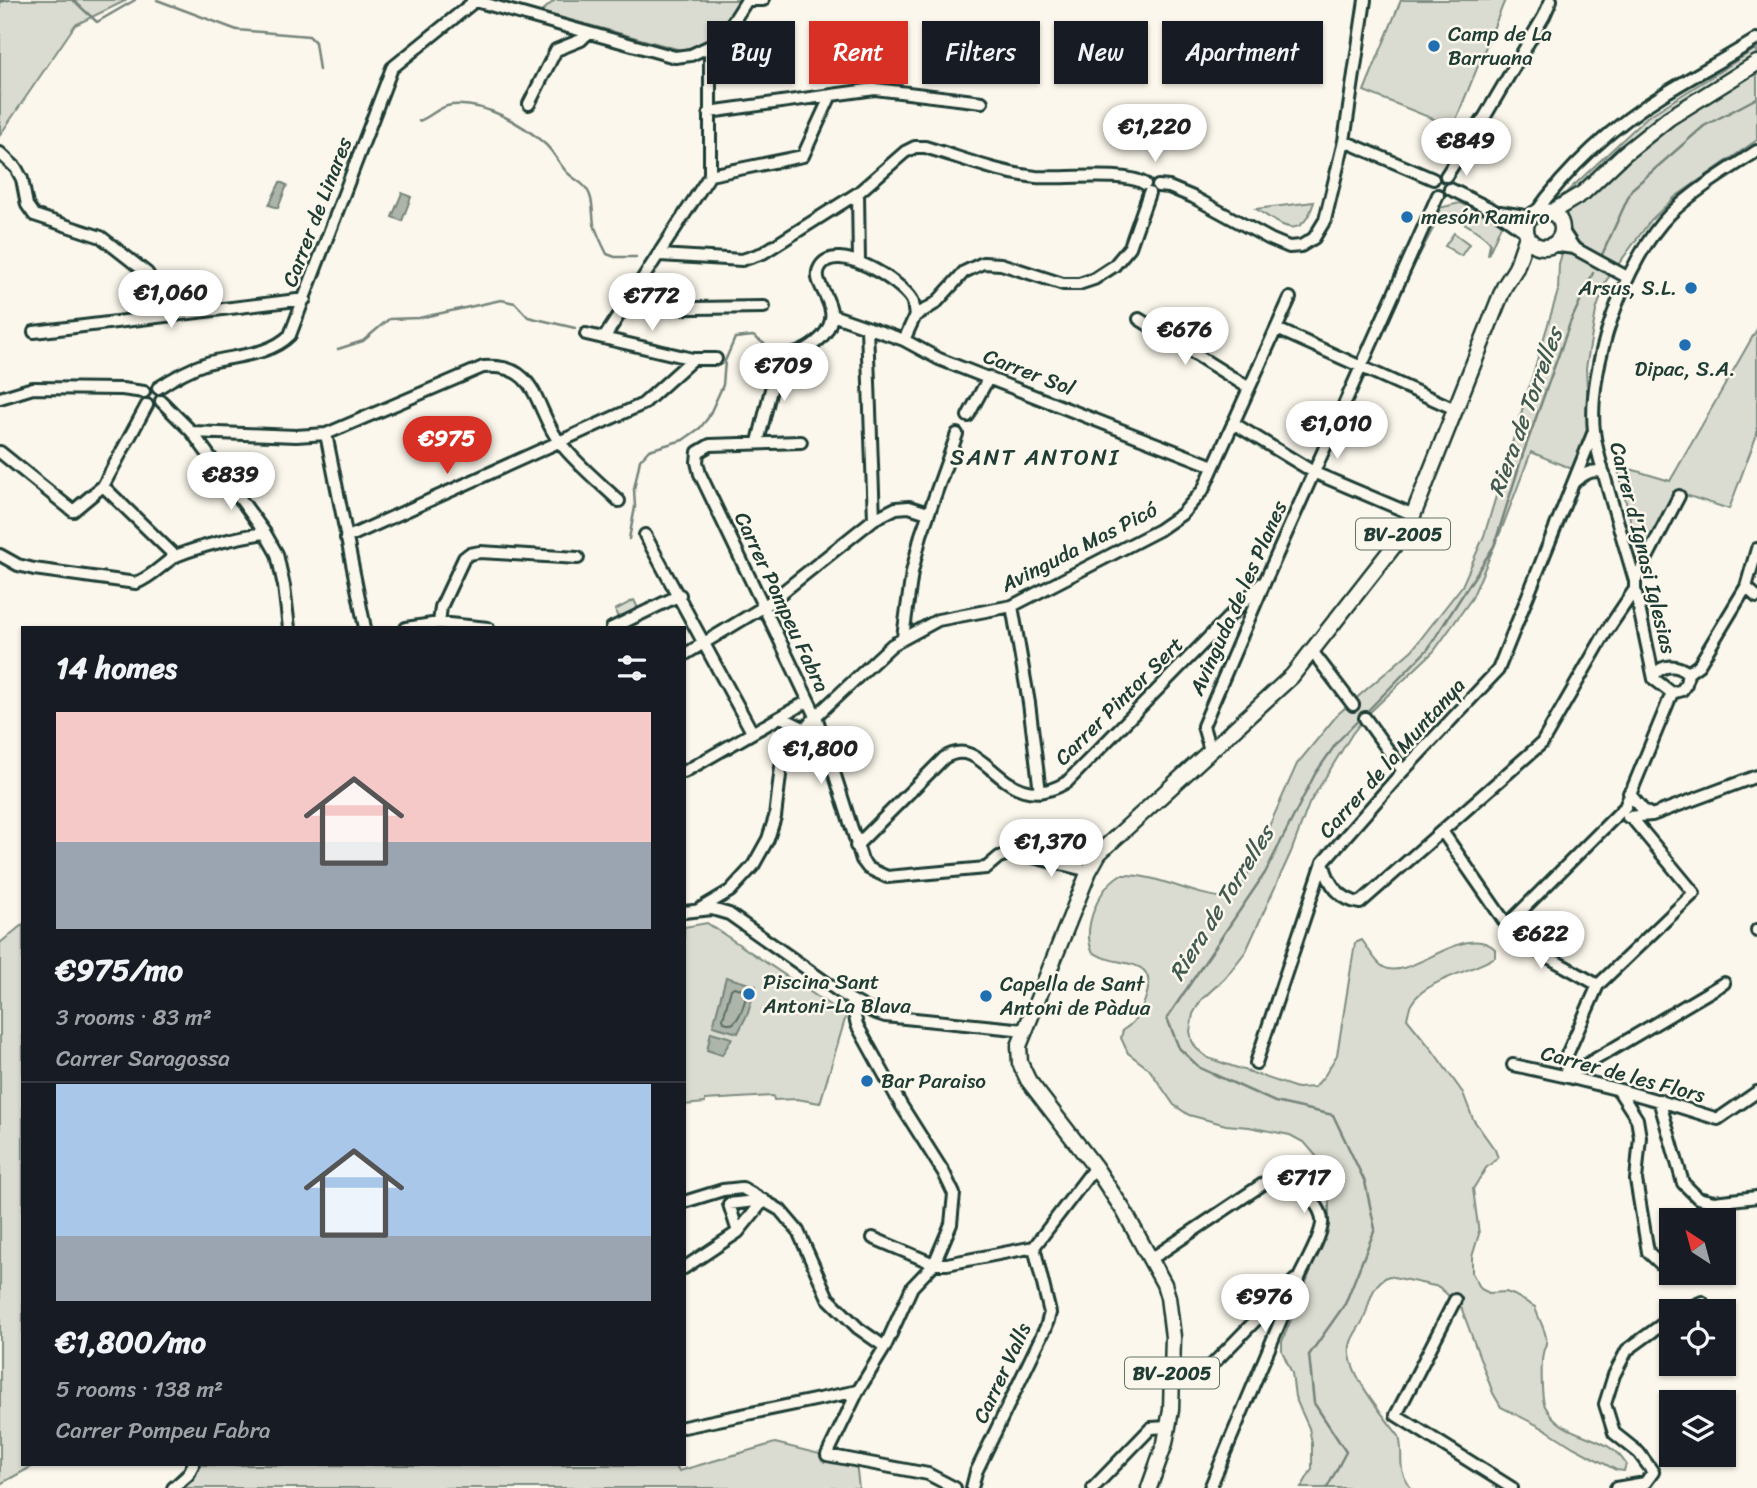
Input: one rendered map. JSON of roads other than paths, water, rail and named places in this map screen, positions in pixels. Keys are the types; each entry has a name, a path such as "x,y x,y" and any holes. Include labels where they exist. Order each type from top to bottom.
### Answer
{"main road":[{"name":"BV-2005","path":"1149,1488 1171,1410 1171,1316 1164,1284 1124,1211 1095,1167 1028,1080 1018,1051 1089,872 1105,847 1292,676 1408,528 1504,287 1516,268 1527,234 1526,227 1532,216 1545,211 1550,213 1583,192 1648,134 1694,101 1757,63"},
{"name":"BV-2005","path":"1516,268 1559,239 1561,228 1583,192"},
{"path":"1550,213 1558,218 1561,228"},
{"path":"1527,234 1533,243 1547,246"}],"street":[{"path":"474,0 675,57 691,55 707,47"},
{"name":"Carrer de Linares","path":"158,388 173,378 208,363 275,348 290,335 392,68 474,0"},
{"path":"734,21 747,0 763,0"},
{"path":"660,255 742,260 763,253 858,193 905,152 915,147 925,147 1007,173 1038,177 1115,178 1137,180 1151,188 1169,187 1270,239 1289,247 1301,246 1314,238 1325,220 1344,141 1365,0"},
{"path":"1446,176 1484,118 1551,0"},
{"path":"529,104 556,50 582,40 588,33"},
{"path":"1497,212 1532,216 1579,163 1622,124 1661,96 1757,39"},
{"path":"604,338 710,175 709,84"},
{"path":"709,112 875,89 982,102"},
{"path":"710,175 803,156 831,95"},
{"path":"1344,141 1433,179"},
{"path":"1594,431 1596,378 1609,328 1627,277 1650,239 1670,214 1700,189 1757,151"},
{"path":"0,153 16,168 22,179 27,205 34,215 101,237 147,273 159,292 167,314"},
{"path":"1440,175 1446,176 1451,183 1450,189 1445,194 1438,195 1432,190 1433,179 1440,175"},
{"path":"915,316 936,303 964,272 983,262 1002,264 1063,284 1079,284 1094,279 1114,266 1130,247 1151,188"},
{"path":"1450,189 1497,212 1527,234"},
{"path":"858,193 859,262"},
{"name":"Avinguda de les Planes","path":"1210,750 1203,726 1438,195"},
{"path":"1561,228 1574,248"},
{"path":"1547,246 1574,248 1627,277"},
{"path":"801,442 758,442 779,357 795,355 813,346 827,331 832,315 828,297 817,276 819,267 828,259 841,256 859,262 900,287 913,301 915,316 904,340"},
{"name":"Avinguda Mas Picó","path":"698,910 730,891 753,866 768,839 775,817 781,767 805,729 903,637 938,620 1012,606 1159,530 1182,513 1203,490 1290,298"},
{"path":"34,332 305,299"},
{"path":"624,309 764,307"},
{"name":"Carrer Sol","path":"832,315 904,340 939,359 1213,466"},
{"path":"1139,319 1248,388"},
{"path":"867,328 874,519"},
{"path":"1277,329 1455,409"},
{"path":"586,334 693,359 716,359"},
{"path":"346,538 643,404 693,359"},
{"path":"192,432 296,436 326,434 483,368 498,366 516,371 528,381 560,443 619,501"},
{"path":"968,416 989,377"},
{"path":"149,387 158,388 162,395 161,401 156,405 147,405 143,398 144,392 149,387"},
{"path":"0,398 33,388 122,389 144,392"},
{"path":"161,401 192,432 265,533 277,554 289,626"},
{"path":"0,452 73,511 103,486 147,405"},
{"path":"1233,423 1315,473 1414,515"},
{"name":"Carrer d'Ignasi Iglesias","path":"1594,431 1635,585 1654,675"},
{"name":"Carrer de la Muntanya","path":"1256,1063 1323,862 1403,771 1498,670 1594,431"},
{"path":"326,434 365,626"},
{"path":"903,637 912,572 928,513 957,434"},
{"name":"Carrer Pompeu Fabra","path":"758,442 710,445 698,452 697,463 816,716 856,846 867,868 887,877 986,868 999,857 1021,854 1089,872"},
{"path":"1571,485 1584,474 1599,471 1604,473"},
{"path":"103,486 175,556"},
{"path":"1323,862 1327,881 1349,901 1360,903 1542,743 1635,585 1679,496"},
{"path":"686,654 765,606 874,519 896,508 909,507 928,513"},
{"path":"0,555 18,565 34,569 136,583 149,578 175,556 252,534 265,533"},
{"path":"645,535 680,595 752,733"},
{"path":"1672,693 1682,690 1688,673 1699,665 1746,587 1757,549"},
{"path":"439,623 441,607 464,558 469,554 480,552 578,558"},
{"name":"Carrer Pintor Sert","path":"1040,792 1054,790 1080,771 1266,579"},
{"path":"1746,587 1757,597"},
{"path":"616,626 680,595"},
{"path":"856,846 952,752 975,756 1012,785 1027,793 1040,792 1029,703 1012,606"},
{"path":"419,626 439,623 463,626"},
{"path":"1312,651 1353,705"},
{"path":"1672,693 1654,679 1659,668 1680,666 1688,673"},
{"path":"1507,925 1625,807 1672,693"},
{"path":"686,771 808,701"},
{"path":"782,717 805,729"},
{"path":"1365,718 1403,771"},
{"path":"1615,819 1651,815 1757,776"},
{"path":"1629,793 1644,811 1651,815"},
{"path":"1631,817 1694,893 1598,985 1566,1057 1567,1076 1724,983"},
{"path":"1442,831 1507,925 1530,947 1598,985"},
{"path":"730,891 727,899 729,914 873,1012 885,1016 959,1025 1025,1030"},
{"name":"Avinguda Mas Picó","path":"686,912 712,909 729,914"},
{"path":"852,1000 857,1025 954,1194 951,1224 934,1264 912,1287 884,1347 858,1391 827,1455 928,1475 954,1488 976,1472"},
{"path":"857,1025 873,1012"},
{"name":"Carrer de les Flors","path":"1513,1065 1659,1100 1718,1119 1757,1092"},
{"path":"1619,1091 1637,1119 1640,1137 1636,1180 1648,1252 1659,1262"},
{"path":"1659,1100 1683,1183 1698,1198 1714,1202 1757,1197"},
{"path":"873,1238 934,1264 947,1264 1034,1247 1095,1167"},
{"path":"1151,1259 1266,1182 1289,1181 1320,1211 1322,1223 1210,1488"},
{"path":"686,1201 723,1190 742,1188 780,1210 798,1231 828,1298 858,1328 884,1347"},
{"path":"686,1267 738,1232 764,1200"},
{"path":"738,1232 729,1204 764,1200"},
{"name":"Carrer Valls","path":"972,1488 976,1472 1050,1313 1034,1247"},
{"path":"1208,1370 1299,1276"},
{"path":"1455,1300 1396,1415 1513,1488"},
{"path":"1616,1488 1645,1483 1653,1472 1639,1453 1614,1433 1605,1404 1614,1376 1627,1350 1659,1327"},
{"path":"686,1427 858,1391"},
{"path":"1093,1488 1151,1428 1168,1427"},
{"path":"173,1488 188,1475 192,1466"}],"water":[{"path":"280,182 287,185 278,208 269,205"},
{"path":"402,193 411,197 402,221 392,217"},
{"path":"726,977 756,986 748,1013 738,1033 713,1026"},
{"path":"711,1032 732,1038 722,1055 707,1050"}],"waterway":[{"path":"0,2 8,0"},
{"path":"73,0 97,22 135,0"},
{"path":"157,0 237,30 309,36 315,42 319,70"},
{"name":"Riera de Torrelles","path":"1601,257 1632,189 1704,126 1757,98"},
{"path":"419,121 447,106 464,105 490,110 525,129 548,147 567,172 588,191 594,224 607,254 615,257 636,257"},
{"name":"Riera de Torrelles","path":"1327,1488 1346,1452 1314,1403 1309,1355 1345,1304 1375,1229 1365,1182 1333,1115 1275,1102 1200,1068 1179,1048 1167,1018 1265,873 1315,774 1338,741 1428,649 1494,546 1523,454 1570,323 1593,273"},
{"path":"338,349 363,341 389,319 419,318 501,300 515,303 528,317 575,328"},
{"path":"629,539 640,460 649,450 683,440 700,428 708,418 723,385 725,361 735,338 753,336 772,349"}],"place":[{"name":"Camp de La Barruana","path":"1434,46"},
{"name":"mesón Ramiro","path":"1407,217"},
{"name":"Arsus, S.L.","path":"1691,288"},
{"name":"Dipac, S.A.","path":"1685,345"},
{"name":"Piscina Sant Antoni-La Blava","path":"749,994"},
{"name":"Capella de Sant Antoni de Pàdua","path":"986,996"},
{"name":"Bar Paraiso","path":"867,1081"}],"district":[{"name":"SANT ANTONI","path":"1035,457"}]}
